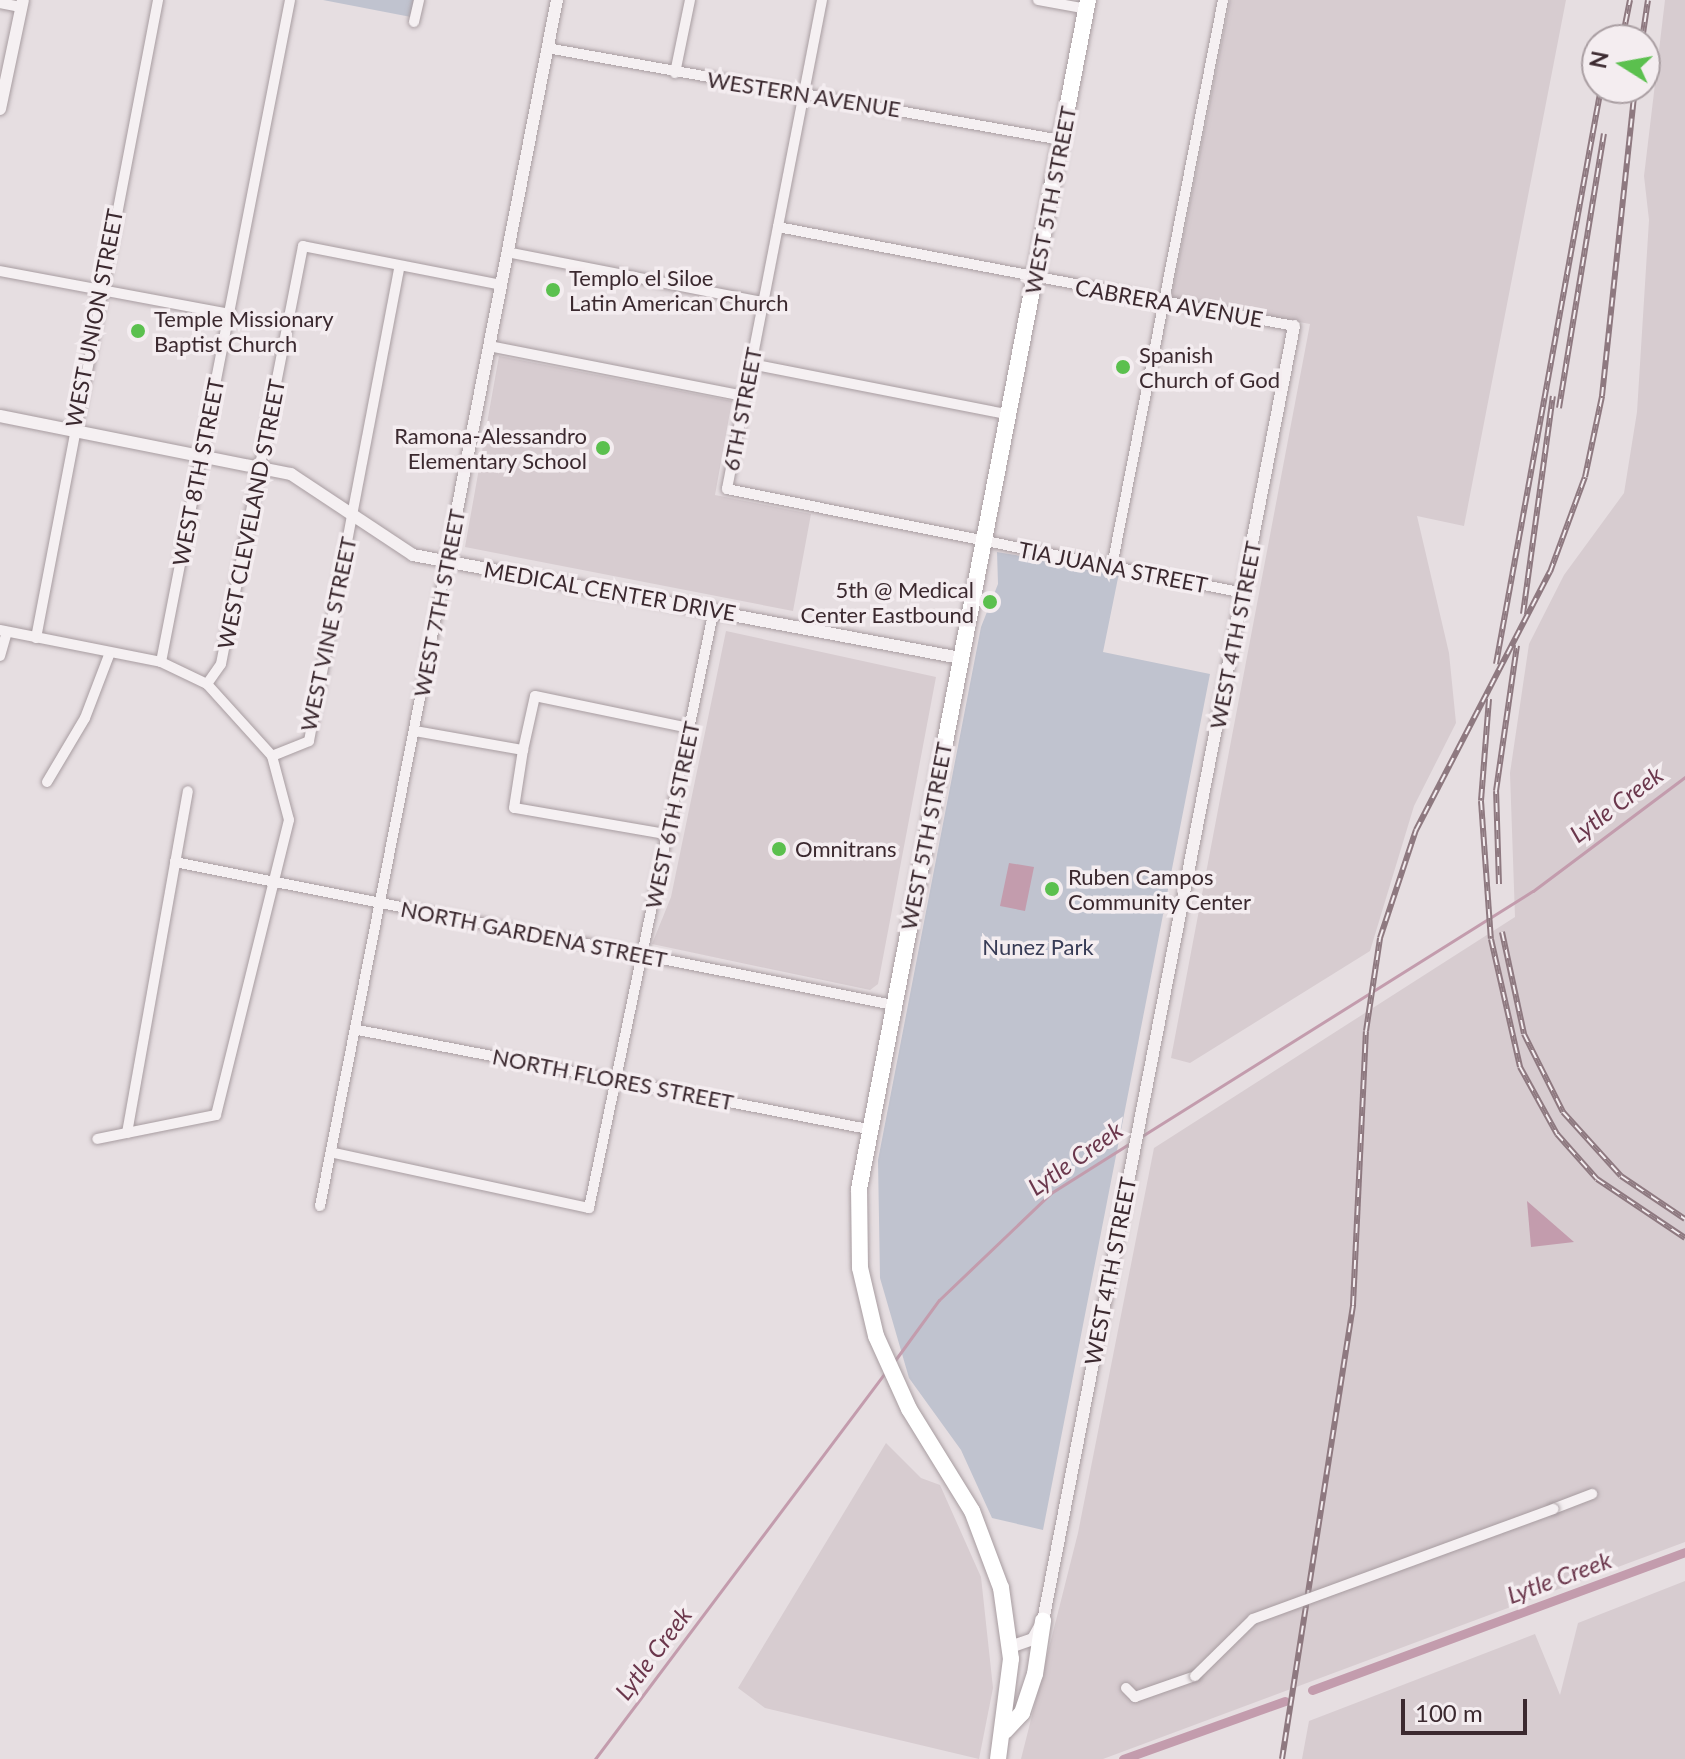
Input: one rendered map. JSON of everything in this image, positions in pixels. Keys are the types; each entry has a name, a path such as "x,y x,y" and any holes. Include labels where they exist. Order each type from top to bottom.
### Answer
{"main road":[{"name":"WEST 5TH STREET","path":"1005,1731 1010,1647 988,1544 909,1409 876,1336 858,1239 868,1129 1088,5"},
{"path":"998,1759 1005,1731 1022,1713 1035,1674 1043,1621"}],"street":[{"name":"WEST UNION STREET","path":"36,638 71,431 158,0"},
{"name":"WEST 8TH STREET","path":"161,662 290,0"},
{"path":"414,22 419,0"},
{"name":"WEST 7TH STREET","path":"320,1206 334,1153 557,0"},
{"path":"675,73 690,0"},
{"name":"6TH STREET","path":"727,489 822,0"},
{"path":"1038,0 1088,5"},
{"path":"1112,566 1223,0"},
{"path":"0,3 22,3 0,109"},
{"name":"WESTERN AVENUE","path":"547,48 1061,140"},
{"name":"CABRERA AVENUE","path":"778,227 1294,326 1271,450"},
{"name":"WEST CLEVELAND STREET","path":"207,684 221,664 303,246 399,267"},
{"path":"507,252 763,302"},
{"path":"399,267 501,285"},
{"name":"WEST VINE STREET","path":"272,756 309,741 399,267"},
{"path":"0,271 230,314"},
{"path":"489,346 745,396"},
{"path":"751,364 1007,414"},
{"name":"MEDICAL CENTER DRIVE","path":"0,416 260,468 312,483 392,547 447,561 714,609 960,658"},
{"name":"WEST 4TH STREET","path":"1043,1621 1271,450"},
{"name":"TIA JUANA STREET","path":"727,489 1244,593"},
{"name":"WEST 6TH STREET","path":"334,1153 589,1208 640,955 671,835 714,609"},
{"path":"0,656 3,631 109,655 161,662 207,684 272,756 289,820 216,1115 97,1139"},
{"path":"47,782 85,718 109,655"},
{"path":"671,835 514,808 523,750 535,696 690,728"},
{"path":"415,731 523,750"},
{"path":"127,1133 188,791"},
{"name":"NORTH GARDENA STREET","path":"175,862 893,1005"},
{"name":"NORTH FLORES STREET","path":"358,1030 868,1129"},
{"path":"1126,1688 1135,1697 1195,1676 1253,1619 1592,1494"},
{"path":"1010,1647 1033,1639 1043,1621"}],"shaded area":[{"path":"1230,0 1566,0 1464,526 1417,516 1449,653 1456,723 1414,806 1370,951 1190,1063 1171,1058 1310,324 1171,299"},
{"path":"1665,0 1685,0 1685,1542 1103,1759 1021,1759 1078,1533 1154,1148 1515,917 1510,773 1529,644 1564,575 1624,493 1637,412 1649,220 1644,176 1653,104 1661,104 1661,34"},
{"name":"Ramona-Alessandro Elementary School","path":"499,356 732,401 715,495 811,514 793,611 465,547"},
{"path":"726,631 936,677 878,984 870,990 652,944 671,897"},
{"path":"1009,863 1034,867 1025,911 1000,906"},
{"path":"1527,1201 1574,1242 1531,1247"},
{"path":"886,1443 921,1478 940,1485 981,1577 993,1688 979,1759 765,1708 738,1688"},
{"path":"1685,1581 1685,1759 1302,1759 1309,1721 1535,1634 1560,1695 1578,1623"}],"green space":[{"path":"323,0 414,0 411,17"},
{"name":"Nunez Park","path":"997,552 1119,573 1103,652 1210,674 1043,1530 992,1518 961,1450 909,1378 880,1278 878,1160 981,627 998,584"}],"waterway":[{"name":"Lytle Creek","path":"1142,1136 1533,891 1685,777"},
{"name":"Lytle Creek","path":"893,1363 939,1300 1051,1193 1132,1142"},
{"name":"Lytle Creek","path":"595,1759 886,1372"},
{"name":"Lytle Creek","path":"1312,1690 1685,1552"},
{"name":"Lytle Creek","path":"1123,1759 1285,1701"}],"railway":[{"path":"1625,24 1630,0"},
{"path":"1644,24 1648,0"},
{"path":"1496,664 1598,104"},
{"path":"1282,1759 1353,1305 1366,1031 1380,938 1416,830 1550,572 1585,477 1602,396 1633,104"},
{"path":"1559,408 1604,134"},
{"path":"1523,614 1553,396"},
{"path":"1499,884 1496,791 1517,646"},
{"path":"1489,699 1481,801 1491,939 1520,1067 1557,1134 1597,1179 1685,1238"},
{"path":"1502,932 1524,1034 1563,1112 1621,1176 1685,1219"}],"place":[{"name":"Templo el Siloe Latin American Church","path":"553,290"},
{"name":"Temple Missionary Baptist Church","path":"138,331"},
{"name":"Spanish Church of God","path":"1123,367"},
{"name":"Ramona-Alessandro Elementary School","path":"603,448"},
{"name":"5th @ Medical Center Eastbound","path":"990,602"},
{"name":"Omnitrans","path":"779,849"},
{"name":"Ruben Campos Community Center","path":"1052,889"}]}
